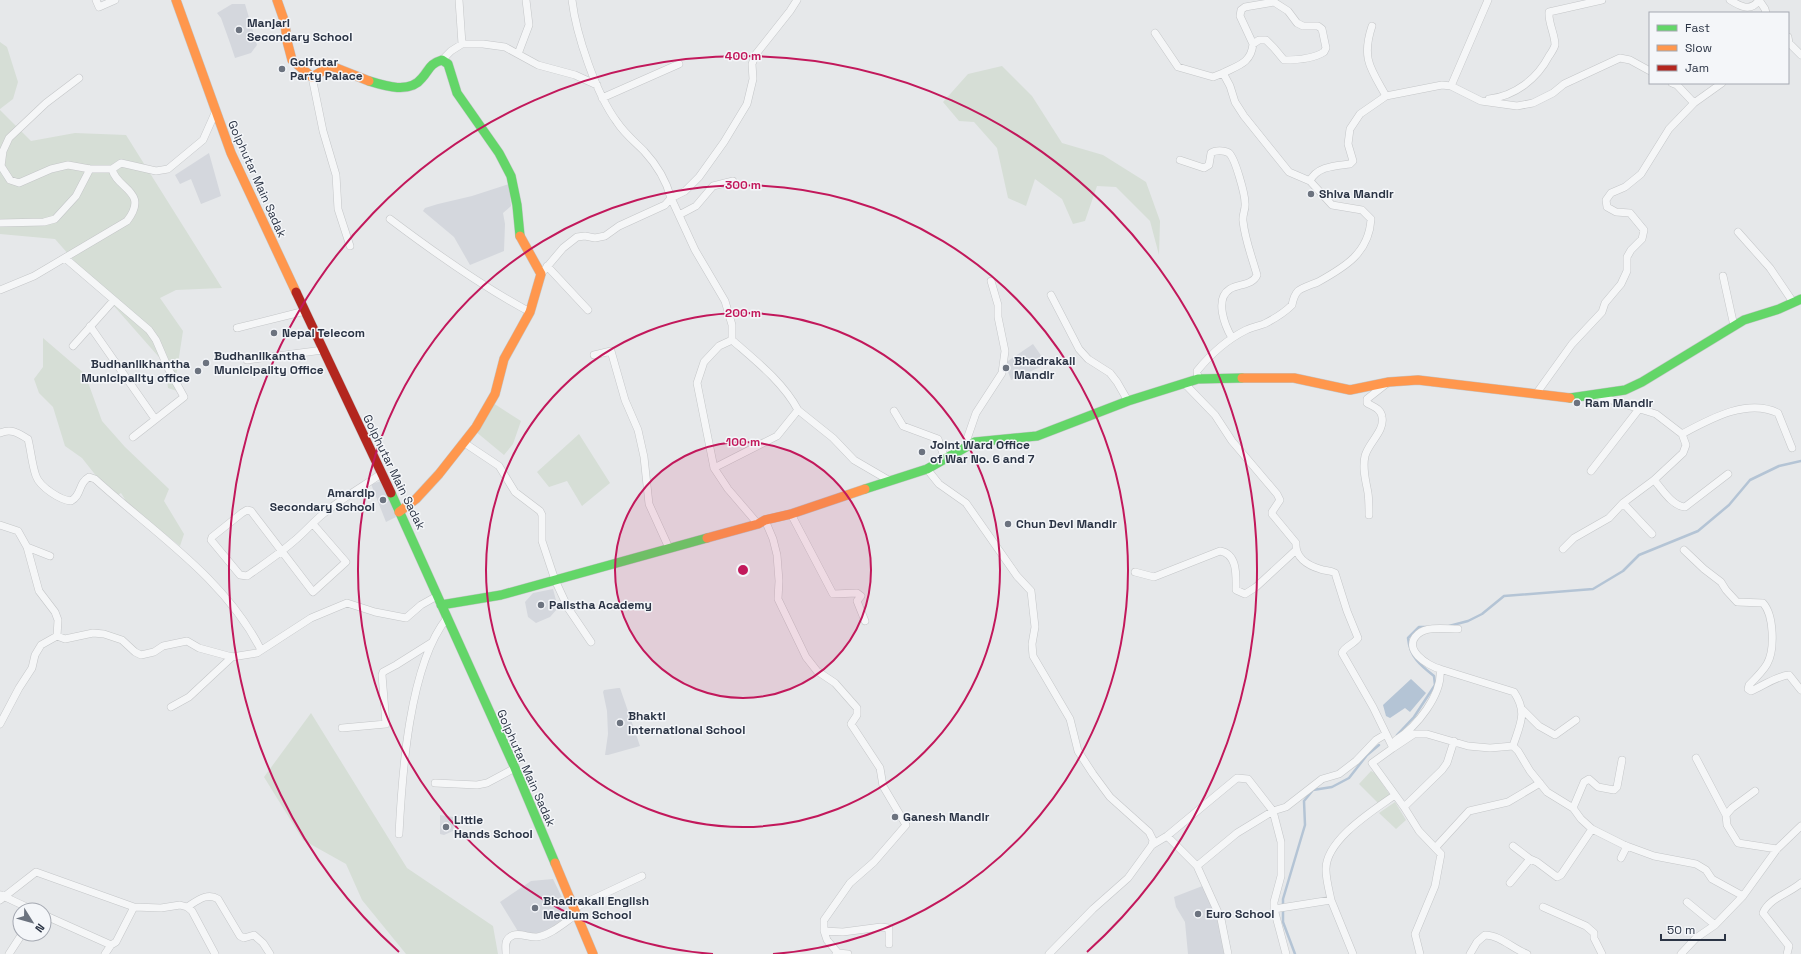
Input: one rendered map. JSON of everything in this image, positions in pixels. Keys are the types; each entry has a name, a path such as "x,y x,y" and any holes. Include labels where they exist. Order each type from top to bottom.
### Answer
{"street":[{"path":"96,0 99,7 115,0"},
{"name":"Golphutar Main Sadak","path":"176,0 215,113 231,153 439,600 514,768 593,954"},
{"path":"277,0 285,23 287,41 292,60 312,77 323,131 336,175 338,209 350,246"},
{"path":"459,0 462,44"},
{"path":"518,54 529,25 526,0"},
{"path":"572,0 574,17 602,98 617,123 646,153 666,181 671,198 696,250 725,301 732,324 732,340 762,367 792,399 798,410 833,438 854,460 890,481"},
{"path":"399,512 416,499 439,474 476,427 495,394 504,359 522,329 530,312 544,270 564,248 577,237 585,236 596,238 605,236 619,226 665,205 671,198 685,191 699,177 724,142 747,104 753,79 752,64 756,54 790,11 796,0"},
{"path":"1451,86 1488,0"},
{"path":"1481,101 1504,97 1530,81 1544,65 1555,46 1549,12 1583,2 1602,0"},
{"path":"1730,0 1738,5 1748,8 1755,6 1759,0 1765,11"},
{"path":"1155,33 1178,67 1213,77 1223,74 1248,60 1252,54 1253,44 1240,16 1241,10 1245,7 1274,1 1288,11 1297,23 1303,26 1318,26 1322,29 1326,48 1320,55 1284,60 1266,40 1259,40 1253,44"},
{"path":"1372,26 1367,41 1368,63 1386,96"},
{"path":"1789,43 1801,55"},
{"path":"312,77 331,66 379,85 397,88 411,86 420,81 433,63 442,60 451,51 462,44 483,44 505,47 538,65 576,75 597,85"},
{"path":"1310,181 1313,176 1324,168 1350,164 1353,161 1348,144 1350,129 1360,114 1386,96 1442,85 1451,86 1481,101 1517,106 1533,103 1553,93 1564,84 1620,58 1630,60 1649,71"},
{"path":"442,60 448,64 457,93 500,153 511,176 518,205 520,235 522,242 544,270 588,310"},
{"path":"602,98 680,64"},
{"path":"1198,380 1197,371 1205,361 1232,338 1248,329 1263,324 1284,312 1292,305 1293,299 1297,292 1335,272 1354,259 1361,251 1370,228 1371,219 1362,210 1332,204 1310,181 1289,172 1273,154 1235,102 1230,86 1223,74"},
{"path":"79,78 46,103 9,138 3,151 1,166 10,180 19,183 50,169 68,165 90,169 112,169 121,163 156,171 168,170 203,140 215,113"},
{"path":"1674,84 1694,103"},
{"path":"1536,394 1572,344 1602,312 1605,303 1621,284 1627,271 1627,257 1631,250 1642,239 1644,230 1637,220 1630,213 1616,212 1607,207 1606,200 1612,193 1626,187 1641,174 1669,129 1694,103 1721,84"},
{"path":"1180,160 1204,168 1209,165 1210,153 1214,151 1225,151 1229,153 1232,158 1240,180 1245,203 1242,219 1257,275 1255,279 1229,290 1224,296 1222,312 1224,326 1232,338"},
{"path":"0,223 44,222 55,218 76,196 90,169"},
{"path":"0,290 34,276 127,221 131,216 135,202 134,196 113,173 112,169"},
{"path":"679,215 696,206 708,190 713,186 733,181"},
{"path":"390,219 428,247 504,298 530,312"},
{"path":"0,724 19,688 32,668 35,655 41,645 57,636 66,639 94,633 104,634 122,640 135,652 141,655 154,652 163,646 186,641 199,648 232,657 257,653 311,618 347,603 375,612 406,618 421,605 439,600 501,595 791,514 927,469 975,442 1037,436 1128,401 1198,380 1221,378 1294,378 1350,390 1389,382 1418,380 1569,398 1626,390 1642,382 1744,320 1779,309 1797,301 1738,232"},
{"path":"65,258 152,335 184,397 133,437"},
{"path":"1723,276 1734,326"},
{"path":"968,446 967,438 976,412 1002,373 1004,351 998,317 998,305 991,281"},
{"path":"1051,295 1079,349 1088,359 1110,373 1128,401"},
{"path":"73,346 114,300"},
{"path":"237,328 304,311"},
{"path":"90,326 155,419"},
{"path":"732,340 719,346 704,362 697,383 714,468 728,489 761,522 773,539 777,555 780,581 778,599 786,612 806,657 817,671 835,683 857,708 857,715 851,724 880,768 884,786 906,825 874,862 850,883 824,920 824,931 827,940 837,953 848,954"},
{"path":"247,360 323,350"},
{"path":"594,355 611,351 625,400 638,430 644,457 649,504 669,548"},
{"path":"1369,515 1368,494 1364,472 1364,458 1367,446 1382,425 1382,417 1378,409 1367,403 1367,399 1389,382"},
{"path":"1185,384 1215,415 1232,441 1277,494 1280,500 1272,514 1296,543 1295,551 1299,558 1319,569 1335,573 1347,611 1358,638 1355,642 1344,648 1342,653 1373,707 1392,745"},
{"path":"1563,549 1574,538 1609,518 1623,503 1654,480 1683,453 1686,445 1682,434 1656,414 1595,395"},
{"path":"1591,470 1639,408"},
{"path":"1682,434 1721,414 1745,410 1769,409 1778,413 1792,448"},
{"path":"714,468 777,436 798,410"},
{"path":"894,411 904,426 938,439 946,459"},
{"path":"0,433 7,430 16,431 28,439 36,478 52,494 60,499 71,501 75,498 83,480 89,477 95,479 200,569 251,629 261,650"},
{"path":"464,442 499,466 515,492 540,511 542,515 542,541 555,580 568,608 591,642"},
{"path":"927,469 939,484 966,503 1017,576 1031,591 1035,628 1032,644 1033,656 1070,719 1078,750 1110,797 1149,832 1153,840 1152,845"},
{"path":"312,524 346,562 313,592 281,551 251,511 247,510 212,537 212,540 214,545 243,576 247,576 281,551 295,541 312,524 323,514 381,474"},
{"path":"1654,480 1673,501 1680,507 1685,507 1728,474"},
{"path":"1623,503 1652,534"},
{"path":"791,514 833,594 857,593 861,596 857,601 864,621"},
{"path":"0,525 18,530 27,548 39,591 55,612 58,620 57,636"},
{"path":"27,548 50,556"},
{"path":"1684,550 1704,569 1721,582 1737,602 1764,603 1766,606 1772,621 1772,648 1768,663 1749,685 1748,689 1757,689 1782,675 1789,675 1801,690"},
{"path":"1135,572 1154,577 1220,551 1225,552 1229,556 1237,572 1236,590 1245,594 1256,587 1295,551"},
{"path":"399,834 402,781 412,712 420,677 431,643 439,628 447,618"},
{"path":"1458,629 1427,630 1418,634 1415,638 1413,649 1418,658 1434,668 1514,692 1521,703 1523,710 1513,746"},
{"path":"342,728 386,724 383,672 431,643"},
{"path":"171,707 189,697 232,657"},
{"path":"1420,954 1415,934 1436,886 1441,854 1436,847 1419,831 1404,807 1372,763 1407,733 1419,720 1434,696 1441,676 1440,669"},
{"path":"1523,710 1539,726 1555,735 1576,720"},
{"path":"1196,866 1237,834 1273,811 1286,807 1322,779 1339,774 1356,761 1376,740 1386,734"},
{"path":"1392,745 1414,734 1427,734 1468,746 1490,748 1513,746 1547,792 1573,808 1581,819 1592,829 1627,846 1654,856 1696,864 1706,870 1712,879 1743,896"},
{"path":"1404,807 1442,770 1447,763 1454,741"},
{"path":"1696,758 1726,815 1727,825 1738,843 1776,850"},
{"path":"1573,808 1584,782 1589,779 1598,787 1614,790 1617,787 1622,760"},
{"path":"435,783 478,785 514,768"},
{"path":"1049,954 1093,909 1128,878 1152,845 1167,836 1237,778 1248,779 1273,811 1281,842 1281,876 1274,902 1286,954"},
{"path":"1436,847 1469,810 1508,802 1540,783"},
{"path":"1726,815 1732,808 1755,791"},
{"path":"1353,954 1331,900 1326,868 1330,853 1340,841 1360,821 1395,795"},
{"path":"1682,954 1696,938 1715,925 1743,896 1776,850 1801,826"},
{"path":"1513,846 1557,877 1561,875 1592,829"},
{"path":"1167,836 1196,866 1221,919 1228,954"},
{"path":"1621,858 1627,846"},
{"path":"1510,883 1530,859"},
{"path":"1,897 36,872 134,907 161,908 180,905 187,907 192,911 215,954"},
{"path":"506,954 506,942 509,937 514,934 535,938 545,935 575,911 642,876"},
{"path":"1789,953 1789,946 1786,940 1763,913 1774,900 1794,890 1801,883"},
{"path":"187,907 207,895 213,895 218,899 240,936 244,938 254,935 270,954"},
{"path":"1,897 13,902"},
{"path":"1275,909 1331,900"},
{"path":"1686,902 1715,925"},
{"path":"105,954 111,945 116,942 134,907"},
{"path":"1543,907 1592,930 1602,954"},
{"path":"52,919 111,945"},
{"path":"824,931 843,932 881,927 889,928 889,944"},
{"path":"1470,954 1477,942 1485,935 1492,935 1509,946 1527,954"},
{"path":"9,954 17,942"}],"shaded area":[{"name":"Manjari Secondary School","path":"232,4 245,4 257,45 251,53 235,58 221,18 217,13"},
{"path":"0,42 7,47 18,82 13,99 0,109"},
{"path":"1002,66 1032,96 1062,143 1103,155 1146,182 1160,221 1159,255 1150,221 1116,187 1097,186 1085,221 1073,224 1062,199 1035,179 1026,206 1008,198 997,148 974,122 959,121 943,102 968,74"},
{"path":"0,110 31,141 75,133 126,135 222,288 176,290 160,298 183,331 175,383 177,391 168,388 165,364 55,239 0,234"},
{"path":"209,153 221,196 201,204 191,179 180,184 175,175"},
{"path":"509,184 511,206 503,213 505,224 504,251 470,265 454,237 423,211 425,208 472,196"},
{"path":"43,338 85,374 102,421 125,447 169,489 164,501 184,534 180,546 129,506 121,493 117,496 97,477 82,458 65,446 53,407 39,393 34,379 43,367"},
{"path":"1033,344 1047,364 1011,380 1005,363"},
{"path":"493,403 521,421 513,444 504,455 475,431"},
{"path":"579,434 610,483 582,506 567,481 549,487 537,472"},
{"name":"Amardip Secondary School","path":"382,481 396,517 386,522 371,484"},
{"name":"Palistha Academy","path":"553,589 558,608 550,617 536,623 528,617 525,602 533,593"},
{"name":"Bhakti International School","path":"620,688 640,746 605,755 608,734 607,711 603,692 604,690"},
{"path":"311,713 407,868 493,926 498,954 406,954 362,900 346,864 303,840 264,777"},
{"path":"1371,771 1375,773 1390,795 1378,803 1359,784"},
{"path":"1395,802 1406,820 1396,829 1379,813"},
{"name":"Little Hands School","path":"440,815 453,817 453,831 444,835 440,834"},
{"name":"Bhadrakali English Medium School","path":"553,879 570,914 540,936 519,933 500,902 531,881"},
{"name":"Euro School","path":"1205,885 1213,902 1225,946 1224,954 1188,954 1185,922 1176,907 1174,897"}],"water":[{"path":"1411,679 1426,693 1410,712 1405,708 1390,718 1386,716 1383,705"}],"waterway":[{"path":"1449,626 1468,621 1482,614 1504,596 1593,589 1623,571 1639,555 1698,531 1729,505 1750,480 1779,466 1801,461"},
{"path":"1397,735 1414,717 1435,685 1434,676 1416,660 1409,645 1408,638 1419,627 1426,627"},
{"path":"1295,954 1283,922 1283,899 1305,825 1304,801 1313,790 1332,787 1349,778 1367,755 1379,745"}],"traffic: fast":[{"path":"369,81 397,87 411,86 417,83 435,63 442,60 448,64 457,93 499,153 511,176 517,205 520,236"},
{"path":"1570,398 1625,390 1642,382 1744,320 1779,309 1801,299"},
{"path":"865,489 927,469 975,442 1037,436 1128,401 1198,379 1242,378"},
{"path":"391,493 515,768 555,863"},
{"path":"441,605 501,595 707,538"}],"traffic: slow":[{"path":"176,0 231,153 296,292"},
{"path":"277,0 285,23 287,41 292,60 312,77 331,66 369,81"},
{"path":"399,512 416,499 439,474 476,427 495,394 504,359 530,312 541,274 520,236"},
{"path":"1242,378 1294,378 1350,390 1389,382 1418,380 1570,398"},
{"path":"707,538 758,524 765,520 791,514 865,489"},
{"path":"555,863 593,954"}],"traffic: jam":[{"path":"296,292 391,493"}],"place":[{"name":"Manjari Secondary School","path":"239,30"},
{"name":"Golfutar Party Palace","path":"282,69"},
{"name":"Shiva Mandir","path":"1311,194"},
{"name":"Nepal Telecom","path":"274,333"},
{"name":"Budhanilkantha Municipality Office","path":"206,363"},
{"name":"Bhadrakali Mandir","path":"1006,368"},
{"name":"Budhanilkhantha Municipality office","path":"198,371"},
{"name":"Ram Mandir","path":"1577,403"},
{"name":"Joint Ward Office of War No. 6 and 7","path":"922,452"},
{"name":"Amardip Secondary School","path":"383,500"},
{"name":"Chun Devi Mandir","path":"1008,524"},
{"name":"Palistha Academy","path":"541,605"},
{"name":"Bhakti International School","path":"620,723"},
{"name":"Ganesh Mandir","path":"895,817"},
{"name":"Little Hands School","path":"446,827"},
{"name":"Bhadrakali English Medium School","path":"535,908"},
{"name":"Euro School","path":"1198,914"}]}
